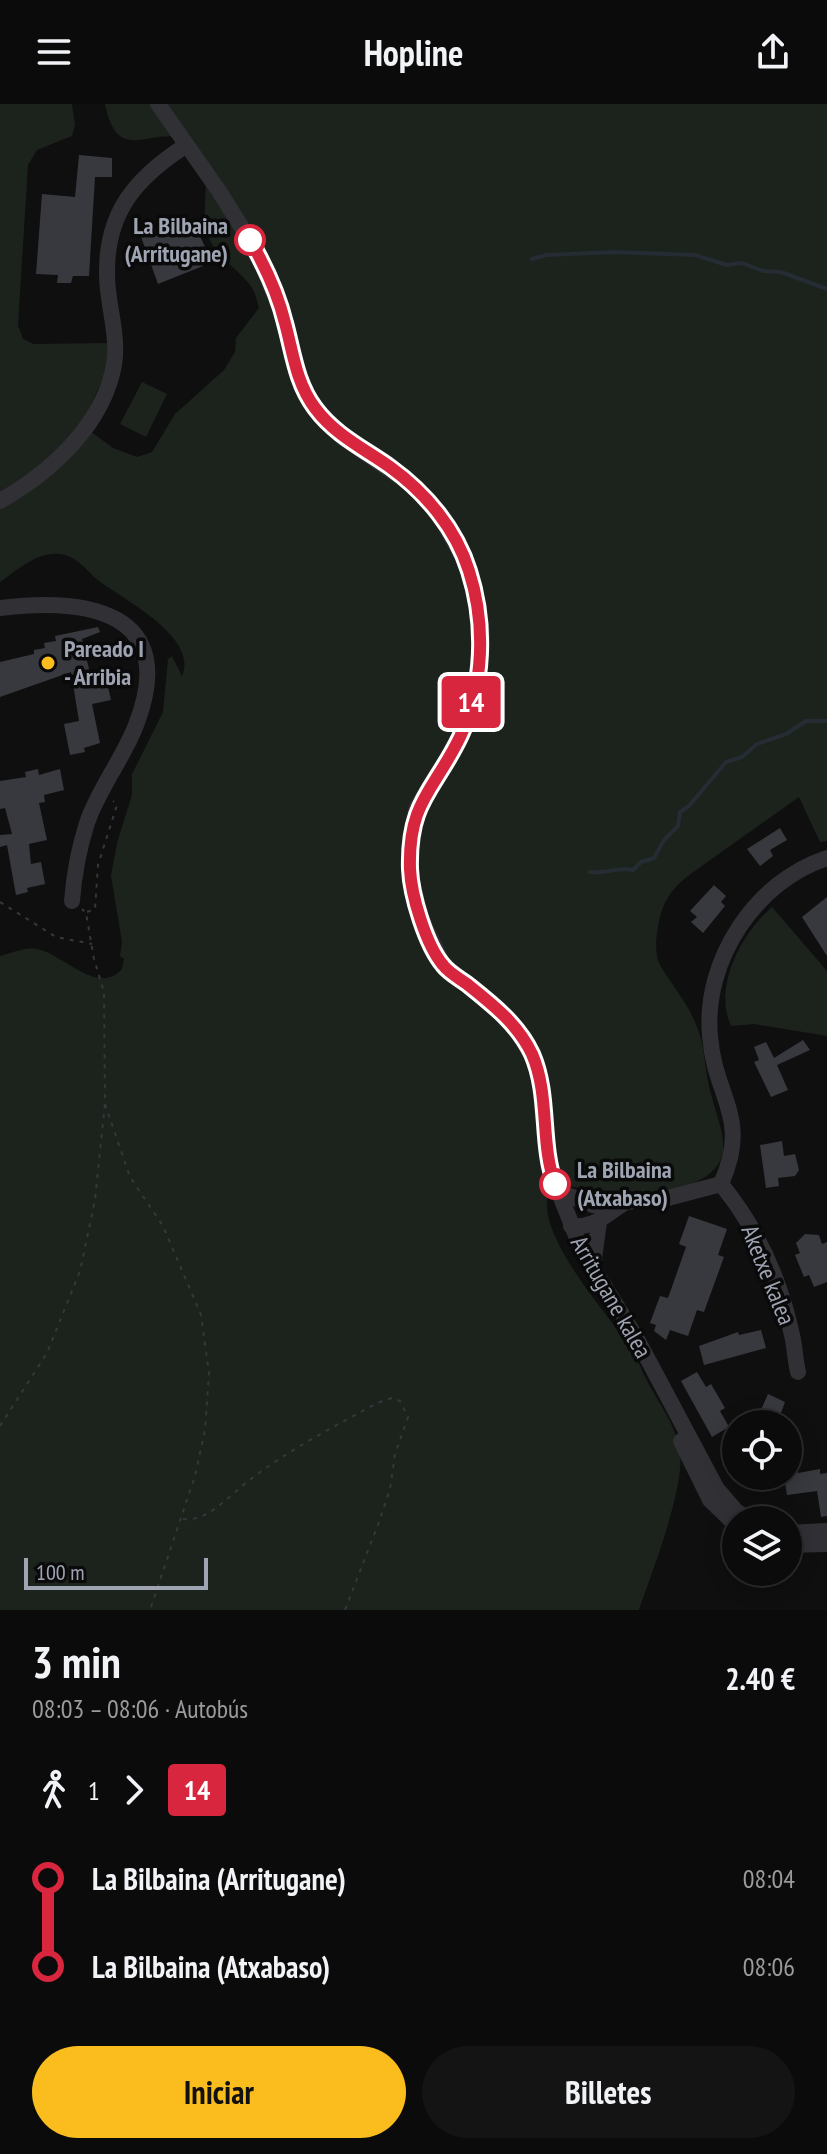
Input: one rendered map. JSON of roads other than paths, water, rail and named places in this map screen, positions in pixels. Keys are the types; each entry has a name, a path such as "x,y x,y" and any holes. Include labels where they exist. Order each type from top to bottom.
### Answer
{"street":[{"name":"Arritugane kalea","path":"158,104 257,252 285,321 303,389 314,407 343,438 416,488 436,509 469,569 482,636 474,694 461,736 417,807 411,833 410,872 420,916 444,966 500,1011 531,1053 540,1075 548,1165 571,1226 717,1489 732,1506"},
{"path":"0,501 64,453 95,415 114,364 116,340 106,275 114,225 130,192 141,178 185,146"},
{"path":"0,608 64,606 105,612 130,628 146,659 148,680 144,704 87,824 73,882 72,901"},
{"path":"571,1226 581,1212 593,1205 682,1196 721,1184 734,1145 735,1127 717,1073 709,1034 713,988 728,945 760,900 779,882 810,863 827,858"},
{"name":"Aketxe kalea","path":"721,1184 760,1240 793,1337 798,1372"},
{"path":"557,1191 593,1205"},
{"path":"571,1226 587,1227 599,1222 627,1201"},
{"path":"593,1266 599,1222"},
{"name":"Arritugane kalea","path":"652,1369 703,1489 722,1514"},
{"path":"802,1532 827,1531"},
{"path":"802,1545 827,1544"}],"waterway":[{"path":"532,259 546,255 615,252 695,255 727,265 742,263 763,271 781,272 827,289"},
{"path":"590,872 633,870 641,862 654,858 664,840 678,826 680,812 689,806 726,762 742,757 757,744 786,734 806,721 827,721"}],"place":[{"name":"La Bilbaina (Arritugane)","path":"250,240"},
{"name":"Pareado I - Arribia","path":"48,663"},
{"name":"La Bilbaina (Atxabaso)","path":"555,1184"}]}
